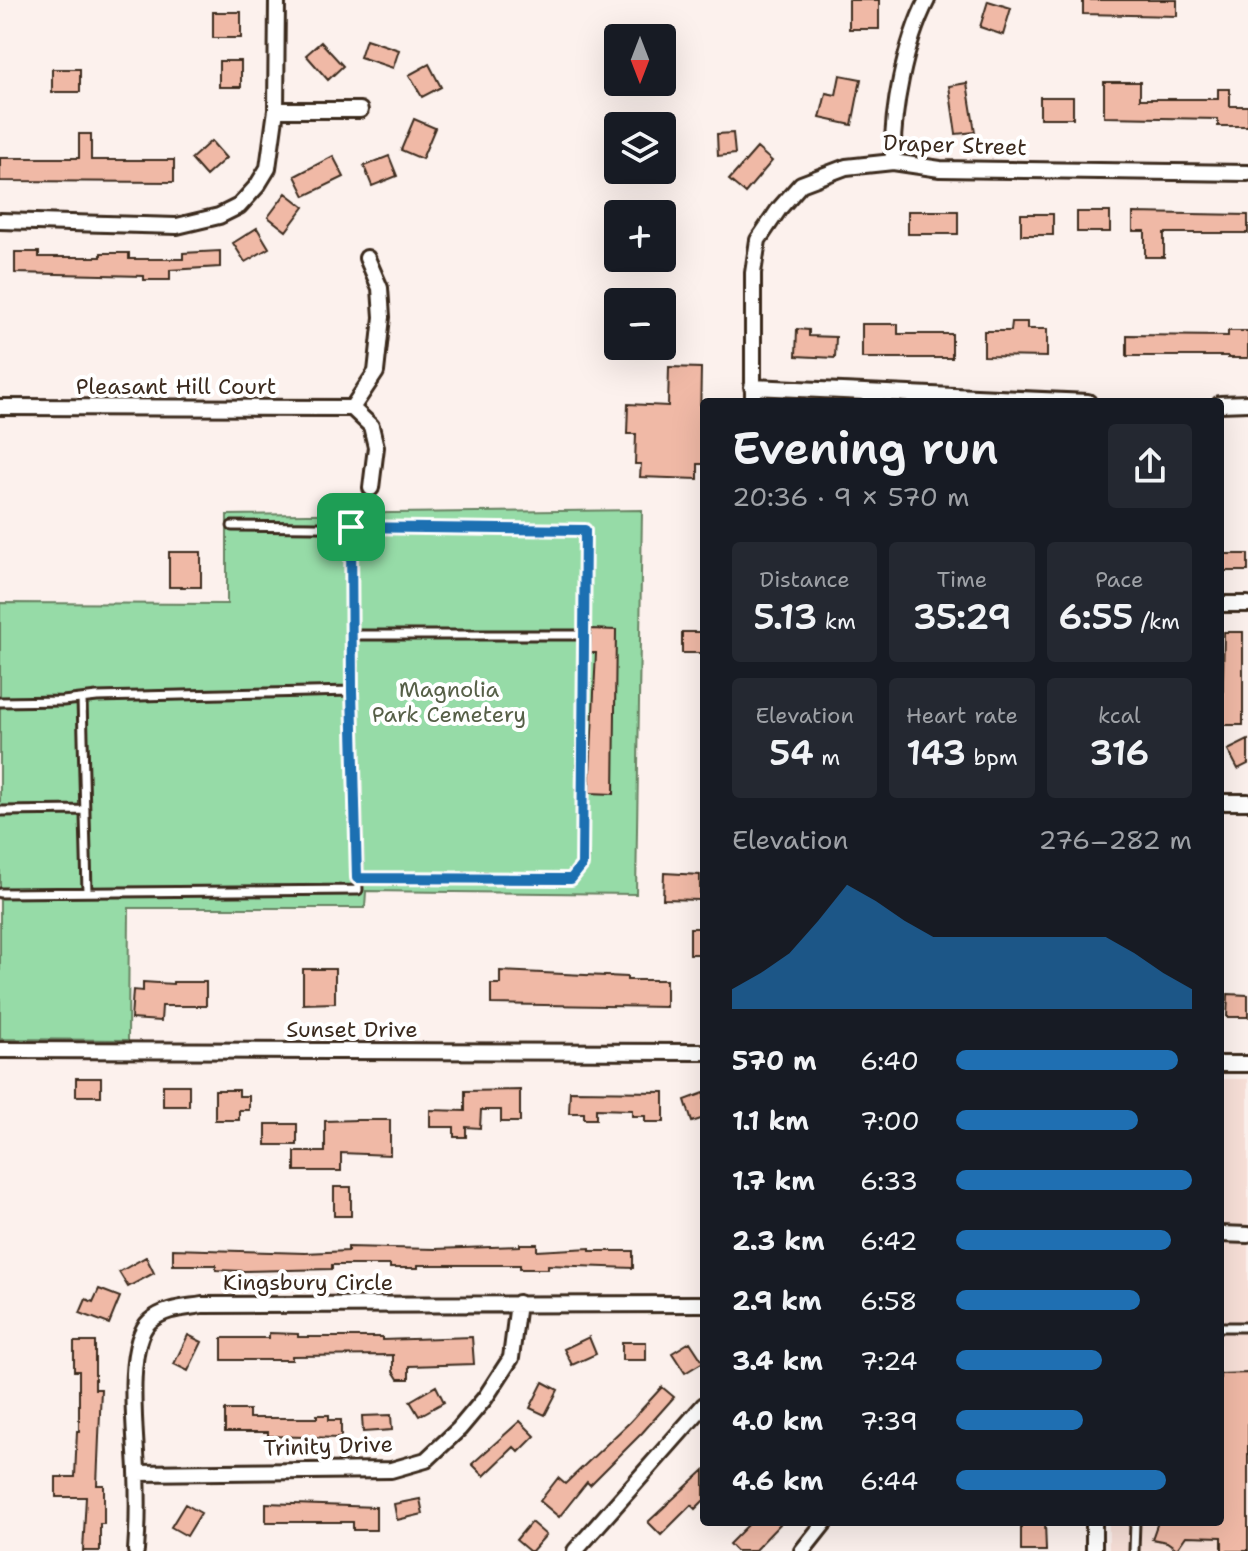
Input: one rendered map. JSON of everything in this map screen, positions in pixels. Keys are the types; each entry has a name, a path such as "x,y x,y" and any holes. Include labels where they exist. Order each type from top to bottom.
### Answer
{"street":[{"path":"0,221 177,226 219,216 239,206 268,168 276,110 277,0"},
{"path":"893,162 894,113 915,23 927,0"},
{"path":"276,110 360,110"},
{"name":"Draper Street","path":"753,394 753,273 758,240 801,184 846,167 893,162 940,169 1248,173"},
{"path":"367,258 380,288 382,317 376,372 352,408 371,426 376,447 371,488"},
{"path":"753,394 920,398"},
{"path":"1224,404 1248,403"},
{"name":"Pleasant Hill Court","path":"0,407 352,408"},
{"path":"1224,604 1248,604"},
{"path":"1224,802 1248,802"},
{"name":"Sunset Drive","path":"0,1050 700,1052"},
{"path":"1224,1064 1248,1064"},
{"path":"1224,1234 1248,1235"},
{"name":"Trinity Drive","path":"137,1473 391,1470 426,1460 459,1429 485,1398 511,1358 518,1303"},
{"name":"Kingsbury Circle","path":"136,1551 137,1473 133,1391 137,1343 148,1322 166,1310 202,1305 700,1304"},
{"path":"575,1551 700,1410"},
{"path":"802,1551 822,1526"},
{"path":"1094,1526 1094,1551"}],"lane":[{"path":"232,526 585,530 582,865 578,874 571,879 357,878"},
{"path":"0,893 358,890 351,527"},
{"path":"352,635 584,635"},
{"path":"0,702 352,691"},
{"path":"82,699 87,892"},
{"path":"0,811 85,810"},
{"path":"1224,1329 1248,1327"},
{"path":"1134,1551 1135,1526"}],"shaded area":[{"path":"1224,1079 1248,1079 1248,1551 1109,1551 1109,1526 1224,1526"}],"green space":[{"name":"Magnolia Park Cemetery","path":"642,510 636,894 366,891 365,908 129,908 128,1040 0,1039 0,603 227,604 227,515"}],"building":[{"path":"849,0 879,0 879,29 849,29"},
{"path":"1083,0 1177,0 1177,16 1083,14"},
{"path":"988,1 1011,8 1003,35 980,27"},
{"path":"213,12 241,12 241,38 213,38"},
{"path":"366,39 399,50 393,68 360,57"},
{"path":"321,42 343,66 328,80 306,55"},
{"path":"219,61 241,61 241,87 219,87"},
{"path":"429,64 441,87 422,97 409,75"},
{"path":"52,69 80,69 80,92 52,92"},
{"path":"840,75 861,79 852,125 820,118 826,93 836,95"},
{"path":"1104,82 1140,82 1140,99 1218,99 1218,89 1230,89 1230,106 1248,106 1248,126 1218,126 1218,119 1104,117"},
{"path":"967,83 975,132 956,134 949,86"},
{"path":"1040,97 1073,97 1073,118 1040,118"},
{"path":"414,119 435,128 422,159 401,150"},
{"path":"733,133 735,154 718,156 717,134"},
{"path":"79,134 91,134 91,160 174,160 174,182 0,181 0,158 79,158"},
{"path":"211,141 226,158 206,176 191,159"},
{"path":"757,148 772,161 745,193 729,180"},
{"path":"333,156 344,177 305,196 295,176"},
{"path":"389,156 397,176 372,186 364,166"},
{"path":"286,193 304,207 286,231 268,217"},
{"path":"908,211 958,211 958,234 908,234"},
{"path":"1077,212 1110,212 1110,232 1077,232"},
{"path":"1133,213 1248,215 1248,233 1164,233 1164,257 1145,257 1145,231 1133,231"},
{"path":"1021,214 1053,214 1053,235 1021,235"},
{"path":"257,228 269,248 245,262 233,243"},
{"path":"220,251 220,267 170,270 170,280 144,280 144,276 15,273 15,252 39,252 39,257 101,257 101,253 129,253 129,259 183,259 183,253"},
{"path":"1012,322 1027,322 1027,329 1047,329 1047,357 984,356 984,331 1011,331"},
{"path":"862,324 898,324 898,334 952,334 952,358 862,358"},
{"path":"797,329 809,330 809,336 836,337 835,358 796,356"},
{"path":"1228,331 1248,331 1248,358 1127,356 1127,335 1228,336"},
{"path":"669,367 701,368 698,479 640,477 641,464 635,464 636,434 627,434 628,404 668,406"},
{"path":"169,552 201,552 201,587 169,587"},
{"path":"1224,554 1248,554 1248,571 1224,571"},
{"path":"591,629 616,630 614,794 589,793 596,653 590,653"},
{"path":"682,632 700,632 700,653 682,653"},
{"path":"1224,632 1243,632 1243,725 1224,725"},
{"path":"1248,740 1248,764 1238,769 1228,750"},
{"path":"664,873 700,875 700,900 663,899"},
{"path":"690,928 700,928 700,954 690,954"},
{"path":"303,969 335,969 335,1003 303,1004"},
{"path":"500,971 666,980 666,1007 491,1004 491,984 500,984"},
{"path":"143,982 206,982 206,1006 162,1006 161,1021 131,1019 133,990 143,991"},
{"path":"1228,994 1248,995 1248,1017 1227,1017"},
{"path":"76,1078 101,1078 101,1096 76,1096"},
{"path":"163,1085 189,1085 189,1106 163,1106"},
{"path":"215,1090 239,1090 239,1096 249,1096 249,1110 239,1110 239,1120 215,1120"},
{"path":"520,1090 520,1122 501,1122 501,1110 481,1110 480,1128 466,1127 466,1137 454,1137 454,1127 430,1127 430,1110 465,1111 465,1091"},
{"path":"570,1091 664,1092 664,1122 645,1122 645,1116 632,1116 632,1110 596,1109 596,1119 584,1119 584,1113 569,1113"},
{"path":"700,1094 700,1119 692,1122 685,1100"},
{"path":"390,1120 390,1155 341,1153 341,1171 295,1171 295,1152 325,1152 325,1121"},
{"path":"266,1124 297,1124 297,1145 266,1145"},
{"path":"334,1187 351,1187 351,1216 334,1216"},
{"path":"537,1244 537,1251 590,1248 590,1251 633,1251 633,1268 548,1265 548,1269 520,1269 520,1265 418,1265 418,1268 390,1268 390,1265 332,1265 332,1269 245,1271 216,1270 216,1265 173,1265 173,1249 305,1253 348,1251 348,1247 435,1249"},
{"path":"146,1257 154,1273 128,1287 119,1272"},
{"path":"99,1289 120,1297 109,1324 80,1313 86,1299 93,1302"},
{"path":"269,1333 298,1334 298,1337 382,1337 382,1340 472,1337 474,1364 409,1366 409,1379 398,1379 393,1371 393,1355 222,1360 222,1338 269,1338"},
{"path":"188,1335 202,1342 188,1371 174,1364"},
{"path":"589,1337 596,1354 572,1365 564,1349"},
{"path":"74,1342 95,1342 95,1389 101,1389 97,1485 104,1485 104,1524 100,1524 100,1551 83,1551 86,1497 56,1497 56,1477 75,1477 79,1371 74,1371"},
{"path":"622,1342 646,1342 646,1360 622,1360"},
{"path":"690,1342 700,1357 700,1364 685,1373 672,1353"},
{"path":"1248,1373 1248,1551 1222,1551 1222,1537 1186,1536 1177,1549 1167,1542 1152,1539 1157,1526 1224,1526 1224,1374"},
{"path":"543,1382 558,1390 545,1415 530,1408"},
{"path":"436,1386 444,1402 419,1416 410,1401"},
{"path":"662,1387 674,1397 590,1485 587,1482 559,1517 540,1501 558,1478 565,1484"},
{"path":"225,1410 249,1410 249,1418 317,1418 317,1415 329,1415 329,1420 341,1420 341,1438 225,1432"},
{"path":"391,1415 392,1430 363,1432 362,1416"},
{"path":"520,1421 535,1436 519,1452 514,1447 484,1476 472,1464"},
{"path":"700,1474 700,1504 695,1509 691,1505 661,1535 648,1522"},
{"path":"420,1499 423,1514 397,1520 394,1504"},
{"path":"266,1503 376,1507 376,1530 353,1530 353,1522 266,1522"},
{"path":"185,1504 201,1513 187,1536 171,1527"},
{"path":"531,1522 546,1535 529,1551 516,1540"},
{"path":"747,1526 778,1526 754,1551 736,1551 729,1544"},
{"path":"1021,1526 1045,1526 1046,1551 1021,1551"}],"route":[{"path":"351,527 585,530 582,865 578,874 571,879 357,878 351,527"}]}
